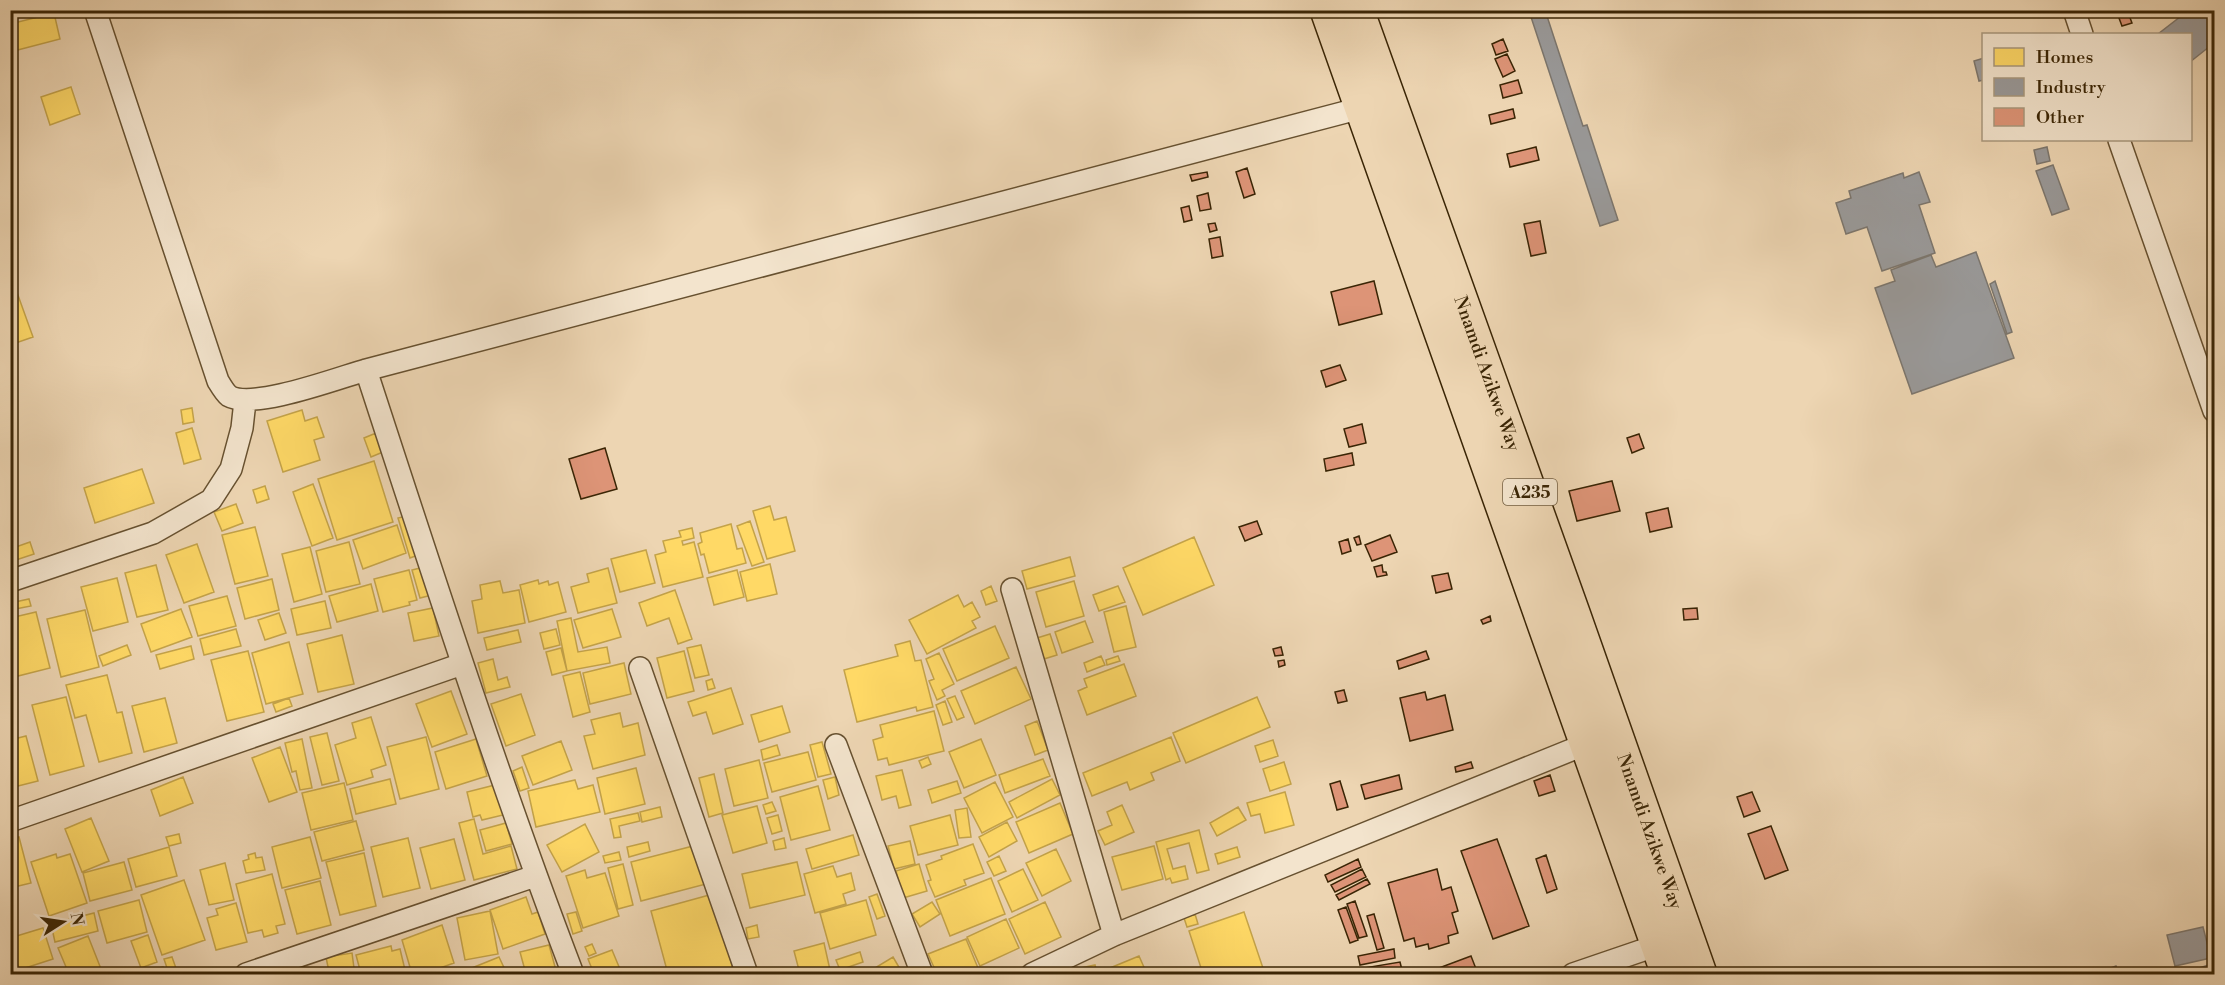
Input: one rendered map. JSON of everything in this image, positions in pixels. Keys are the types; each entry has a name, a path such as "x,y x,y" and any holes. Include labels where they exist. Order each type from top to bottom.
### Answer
{"highway":[{"name":"Nnamdi Azikwe Way","path":"1327,10 1663,960"},
{"name":"Nnamdi Azikwe Way","path":"1357,10 1700,975"}],"street":[{"path":"95,10 218,381 228,395 245,401 274,397 366,370 1361,108"},
{"path":"2074,10 2082,33"},
{"path":"2119,141 2214,411"},
{"path":"366,370 462,664 535,876 573,975"},
{"path":"10,580 153,533 211,500 231,469 242,428 245,401"},
{"path":"1012,588 1114,935"},
{"path":"10,821 462,664"},
{"path":"640,668 747,975"},
{"path":"1032,975 1114,935 1586,744"},
{"path":"836,745 922,975"},
{"path":"246,975 535,876"},
{"path":"1573,975 1663,960"}],"building: Homes":[{"path":"54,13 60,39 10,52 10,24"},
{"path":"71,87 80,114 50,125 41,97"},
{"path":"10,273 33,337 10,345"},
{"path":"192,408 194,422 183,424 181,410"},
{"path":"302,410 305,421 317,417 324,437 314,440 320,460 283,472 267,421"},
{"path":"192,428 201,459 184,464 176,433"},
{"path":"376,433 383,452 371,457 364,438"},
{"path":"374,461 393,522 337,540 318,479"},
{"path":"142,469 154,503 95,523 84,488"},
{"path":"313,484 333,538 312,546 293,492"},
{"path":"265,486 269,499 257,503 253,490"},
{"path":"236,504 243,523 222,531 214,512"},
{"path":"770,506 774,520 786,517 795,551 767,559 753,511"},
{"path":"407,516 418,555 410,558 398,518"},
{"path":"750,521 764,562 752,566 737,526"},
{"path":"731,524 737,549 742,548 746,563 709,573 704,554 701,555 698,544 702,542 700,533"},
{"path":"397,525 406,553 363,569 353,540"},
{"path":"255,527 268,576 235,584 222,535"},
{"path":"692,528 694,538 682,541 683,545 694,542 703,577 663,587 655,555 666,552 663,541 681,537 679,531"},
{"path":"1194,537 1214,585 1143,615 1123,568"},
{"path":"30,542 34,554 10,562 10,549"},
{"path":"349,542 360,584 326,592 316,551"},
{"path":"197,544 214,592 184,603 166,555"},
{"path":"310,547 322,594 294,602 282,554"},
{"path":"646,550 655,583 620,592 611,559"},
{"path":"1070,557 1075,576 1027,589 1022,571"},
{"path":"770,564 777,594 747,601 740,572"},
{"path":"156,565 168,610 137,617 125,573"},
{"path":"424,567 432,595 420,598 412,570"},
{"path":"608,568 617,603 578,613 571,587 589,582 587,574"},
{"path":"409,570 417,600 409,602 410,605 383,612 374,579"},
{"path":"737,570 744,597 714,605 707,578"},
{"path":"117,578 128,622 93,631 81,587"},
{"path":"272,579 279,610 245,619 237,588"},
{"path":"538,580 539,584 548,581 549,585 558,582 566,612 529,622 520,585"},
{"path":"500,581 503,593 519,590 525,623 478,633 472,601 482,599 480,585"},
{"path":"1074,581 1084,616 1046,627 1036,592"},
{"path":"371,584 378,611 337,622 329,596"},
{"path":"991,586 997,601 986,605 981,591"},
{"path":"1118,586 1125,602 1099,611 1093,595"},
{"path":"675,590 692,639 678,644 669,618 647,626 639,603"},
{"path":"958,595 964,607 972,602 980,617 972,621 976,628 927,654 909,620"},
{"path":"227,596 236,626 198,636 189,606"},
{"path":"29,599 31,606 10,610 10,603"},
{"path":"325,601 331,628 297,635 291,609"},
{"path":"1126,606 1136,647 1114,652 1104,612"},
{"path":"433,608 439,636 414,641 408,613"},
{"path":"181,609 192,637 151,652 141,624"},
{"path":"612,609 621,637 583,648 574,620"},
{"path":"85,610 99,667 61,677 47,619"},
{"path":"36,612 50,668 14,677 10,663 10,618"},
{"path":"279,613 286,633 265,640 258,620"},
{"path":"571,618 578,652 607,647 610,663 567,671 557,621"},
{"path":"1085,621 1093,642 1062,653 1055,632"},
{"path":"995,626 1009,658 957,681 943,649"},
{"path":"236,629 241,646 204,655 200,639"},
{"path":"556,629 560,645 544,649 540,633"},
{"path":"518,630 521,642 487,650 484,638"},
{"path":"1050,634 1057,655 1044,659 1037,638"},
{"path":"342,635 354,684 318,692 307,644"},
{"path":"910,641 915,661 921,660 933,707 917,711 916,707 857,722 844,670 898,656 895,645"},
{"path":"289,642 303,694 266,704 252,653"},
{"path":"127,645 131,655 103,666 99,656"},
{"path":"701,645 709,675 695,678 687,648"},
{"path":"191,646 194,659 160,669 156,655"},
{"path":"561,648 567,671 552,675 546,652"},
{"path":"248,651 264,712 227,721 211,660"},
{"path":"684,651 694,691 667,698 657,658"},
{"path":"939,653 954,684 942,690 945,696 937,700 929,681 934,679 926,659"},
{"path":"1101,656 1105,665 1087,672 1084,663"},
{"path":"1118,656 1120,661 1107,665 1106,660"},
{"path":"493,659 498,680 507,677 510,687 486,693 478,663"},
{"path":"624,663 631,694 590,704 583,673"},
{"path":"1124,664 1136,696 1087,715 1078,691 1087,687 1084,679"},
{"path":"1016,667 1031,699 975,724 961,691"},
{"path":"580,672 590,712 573,717 563,676"},
{"path":"107,675 117,713 122,712 132,753 99,762 86,715 75,718 66,685"},
{"path":"712,679 715,688 708,690 706,681"},
{"path":"731,688 743,724 713,734 706,712 693,716 688,702"},
{"path":"451,691 467,734 432,747 416,704"},
{"path":"521,694 535,735 506,746 491,704"},
{"path":"955,696 964,717 957,720 947,699"},
{"path":"66,697 84,766 50,775 32,705"},
{"path":"1257,697 1270,727 1186,763 1173,733"},
{"path":"165,698 177,743 144,752 132,706"},
{"path":"289,698 292,706 276,712 273,704"},
{"path":"945,701 952,722 943,725 936,705"},
{"path":"782,706 790,732 759,742 751,715"},
{"path":"934,711 944,751 889,765 887,758 878,760 873,740 883,737 880,725"},
{"path":"620,713 623,727 638,723 645,755 593,769 584,736 595,734 591,720"},
{"path":"371,717 386,765 371,770 373,777 347,785 335,745 356,738 352,723"},
{"path":"1037,721 1048,750 1035,755 1025,726"},
{"path":"327,733 339,781 322,785 310,737"},
{"path":"26,736 38,781 10,788 10,740"},
{"path":"426,737 439,789 400,799 387,747"},
{"path":"1171,737 1180,761 1151,773 1154,780 1130,790 1127,782 1092,796 1083,773"},
{"path":"302,739 312,788 300,790 296,771 292,772 285,743"},
{"path":"476,739 487,776 446,789 435,752"},
{"path":"981,739 996,775 964,788 949,752"},
{"path":"1273,740 1278,756 1260,762 1255,746"},
{"path":"561,741 572,770 533,785 522,756"},
{"path":"822,742 831,774 818,777 810,745"},
{"path":"777,745 780,755 763,760 761,750"},
{"path":"280,747 297,792 269,802 252,758"},
{"path":"808,752 816,780 772,792 764,763"},
{"path":"928,757 931,764 922,768 919,761"},
{"path":"1043,759 1050,776 1005,793 999,775"},
{"path":"759,760 768,798 734,806 725,769"},
{"path":"1284,762 1291,784 1270,791 1263,769"},
{"path":"522,767 529,788 520,791 513,771"},
{"path":"636,768 645,804 605,814 597,778"},
{"path":"902,770 911,805 899,808 896,796 882,800 876,776"},
{"path":"714,774 723,813 709,817 699,778"},
{"path":"183,777 193,803 160,816 151,790"},
{"path":"835,777 839,795 828,799 823,780"},
{"path":"390,779 396,804 356,814 350,789"},
{"path":"1052,779 1060,795 1017,818 1009,802"},
{"path":"575,780 578,789 593,785 600,812 536,827 528,791"},
{"path":"957,781 961,793 932,803 928,790"},
{"path":"995,782 1013,817 982,833 964,798"},
{"path":"344,783 353,820 311,830 302,793"},
{"path":"495,785 503,815 482,820 480,815 473,817 467,792"},
{"path":"818,786 830,830 791,840 780,797"},
{"path":"1285,792 1294,825 1265,833 1260,814 1251,816 1247,803"},
{"path":"772,802 776,811 766,814 763,805"},
{"path":"1060,803 1073,834 1029,853 1016,822"},
{"path":"1122,805 1134,832 1105,845 1098,831 1112,825 1107,812"},
{"path":"757,806 767,843 733,853 722,815"},
{"path":"660,807 662,817 642,822 640,812"},
{"path":"1238,807 1246,820 1217,836 1210,823"},
{"path":"967,808 971,837 959,838 955,810"},
{"path":"638,813 640,821 619,826 621,837 614,838 610,819"},
{"path":"778,815 782,831 772,834 767,818"},
{"path":"950,815 958,845 918,855 910,826"},
{"path":"91,818 109,861 82,872 65,829"},
{"path":"474,819 483,854 511,846 517,869 474,880 459,823"},
{"path":"356,821 364,850 322,861 314,832"},
{"path":"1007,822 1017,841 989,857 979,837"},
{"path":"506,823 512,844 486,851 480,830"},
{"path":"585,824 599,852 562,872 547,845"},
{"path":"1199,830 1209,870 1197,873 1189,843 1167,849 1173,869 1185,866 1188,879 1172,883 1170,878 1166,880 1156,842"},
{"path":"179,834 181,843 169,846 166,837"},
{"path":"853,835 859,855 812,869 806,849"},
{"path":"19,837 31,883 10,888 10,839"},
{"path":"310,837 321,878 282,888 272,847"},
{"path":"408,838 420,888 383,897 371,847"},
{"path":"784,838 786,848 775,850 773,841"},
{"path":"454,839 465,880 431,889 420,848"},
{"path":"910,841 915,864 894,869 888,846"},
{"path":"648,842 650,851 629,857 627,847"},
{"path":"973,844 984,873 964,880 966,885 935,897 928,881 931,880 926,865 942,859 941,856"},
{"path":"697,845 706,884 641,901 631,862"},
{"path":"1154,846 1163,879 1122,890 1112,857"},
{"path":"169,847 177,876 136,887 128,859"},
{"path":"1237,847 1240,857 1218,864 1215,854"},
{"path":"1056,849 1071,881 1042,896 1026,863"},
{"path":"619,852 621,860 605,863 603,856"},
{"path":"255,853 256,858 262,857 265,870 246,873 243,861 249,859 248,855"},
{"path":"364,853 376,906 340,915 326,862"},
{"path":"56,854 57,858 70,854 87,903 49,916 31,862"},
{"path":"999,856 1006,871 994,876 987,862"},
{"path":"124,862 132,890 90,901 83,873"},
{"path":"797,862 805,895 750,908 742,874"},
{"path":"225,863 234,900 209,905 200,870"},
{"path":"623,864 633,905 618,909 608,868"},
{"path":"919,864 927,891 903,898 896,871"},
{"path":"833,866 837,877 851,873 855,890 843,894 846,904 815,913 804,874"},
{"path":"1023,869 1038,900 1012,912 998,881"},
{"path":"585,870 587,878 605,873 619,916 583,928 566,876"},
{"path":"272,874 285,924 276,926 278,933 264,937 262,930 248,933 236,884"},
{"path":"991,878 1005,914 950,936 936,900"},
{"path":"184,880 205,940 162,955 141,895"},
{"path":"320,881 331,925 297,934 285,890"},
{"path":"713,894 733,969 713,974 668,974 651,911"},
{"path":"877,894 885,916 877,919 869,897"},
{"path":"526,897 532,914 538,912 545,934 503,949 490,910"},
{"path":"139,900 147,932 107,943 98,911"},
{"path":"866,900 876,935 830,949 820,913"},
{"path":"932,902 940,914 920,927 912,914"},
{"path":"1045,902 1061,937 1025,954 1009,919"},
{"path":"236,903 247,942 216,950 207,918 218,915 216,909"},
{"path":"490,911 498,954 465,960 457,918"},
{"path":"576,912 582,931 573,934 567,914"},
{"path":"1244,912 1265,974 1203,974 1189,931"},
{"path":"94,913 98,931 55,942 51,924"},
{"path":"1195,914 1198,924 1187,927 1184,918"},
{"path":"1006,919 1019,948 980,966 967,937"},
{"path":"442,925 454,963 440,968 442,974 412,974 402,940"},
{"path":"757,925 759,937 748,939 746,928"},
{"path":"43,928 53,959 19,970 10,938"},
{"path":"148,935 157,962 141,968 131,941"},
{"path":"88,936 103,974 69,974 58,948"},
{"path":"966,939 978,968 961,974 937,974 928,954"},
{"path":"824,943 830,970 815,974 800,974 794,951"},
{"path":"592,944 596,953 589,956 585,947"},
{"path":"549,945 557,974 526,974 520,952"},
{"path":"391,946 392,951 400,949 406,974 361,974 356,955"},
{"path":"612,950 622,974 594,974 588,959"},
{"path":"10,952 17,974 10,974"},
{"path":"860,952 863,962 840,970 836,960"},
{"path":"352,953 354,968 329,972 326,957"},
{"path":"1139,956 1147,974 1113,974 1110,968"},
{"path":"172,957 178,974 169,974 164,959"},
{"path":"499,957 507,974 463,974 462,972"},
{"path":"893,957 903,974 865,974"},
{"path":"1095,965 1097,974 1063,974 1062,972"},
{"path":"163,967 165,974 135,974"},
{"path":"304,969 305,974 292,974 291,972"}],"building: Industry":[{"path":"1545,10 1583,126 1587,125 1618,220 1600,226 1530,14"},
{"path":"2189,10 2207,10 2214,20 2214,43 2192,60 2192,33 2159,33"},
{"path":"1982,59 1982,80 1979,81 1974,61"},
{"path":"2047,147 2050,161 2037,164 2034,150"},
{"path":"2053,165 2069,209 2052,215 2036,171"},
{"path":"1919,172 1930,202 1919,205 1935,253 1882,271 1867,227 1846,234 1836,203 1851,198 1849,191 1903,173 1904,178"},
{"path":"1976,252 2014,358 1912,394 1875,288 1895,281 1891,270 1931,255 1936,267"},
{"path":"1995,281 2012,332 2007,334 1990,284"},
{"path":"2203,927 2211,958 2175,966 2167,935"},
{"path":"2214,963 2214,974 2182,974"},
{"path":"2116,966 2119,974 2098,974 2098,973"}],"building: Other":[{"path":"2116,10 2127,10 2132,23 2122,26"},
{"path":"1503,39 1508,51 1496,55 1492,44"},
{"path":"1507,54 1515,71 1503,77 1495,59"},
{"path":"1518,80 1522,93 1503,98 1500,85"},
{"path":"1513,109 1515,118 1491,124 1489,115"},
{"path":"1536,147 1539,160 1510,167 1507,154"},
{"path":"1247,168 1255,194 1244,198 1236,172"},
{"path":"1207,172 1208,177 1192,181 1190,175"},
{"path":"1208,193 1211,209 1200,211 1197,196"},
{"path":"1189,206 1192,220 1184,222 1181,208"},
{"path":"1540,221 1546,253 1531,256 1524,224"},
{"path":"1215,223 1217,230 1210,232 1208,224"},
{"path":"1220,237 1223,256 1212,258 1209,239"},
{"path":"1374,281 1382,314 1339,325 1331,292"},
{"path":"1340,365 1346,380 1326,387 1321,371"},
{"path":"1362,424 1366,443 1349,447 1344,429"},
{"path":"1639,434 1644,448 1632,453 1627,438"},
{"path":"605,448 617,489 581,499 569,459"},
{"path":"1352,453 1354,465 1326,471 1324,459"},
{"path":"1612,481 1620,511 1577,521 1569,491"},
{"path":"1668,508 1672,527 1650,532 1646,513"},
{"path":"1257,521 1262,534 1245,541 1239,527"},
{"path":"1390,535 1397,552 1372,561 1365,545"},
{"path":"1359,536 1361,544 1357,545 1354,538"},
{"path":"1348,539 1351,551 1342,554 1339,542"},
{"path":"1382,565 1383,572 1387,575 1377,577 1374,567"},
{"path":"1448,573 1452,589 1436,593 1432,576"},
{"path":"1697,608 1698,619 1684,620 1683,609"},
{"path":"1490,616 1491,621 1483,624 1481,620"},
{"path":"1281,647 1283,655 1275,656 1273,649"},
{"path":"1426,651 1429,659 1399,669 1397,661"},
{"path":"1284,660 1285,665 1279,667 1278,661"},
{"path":"1344,690 1347,701 1338,703 1335,692"},
{"path":"1425,692 1427,700 1445,695 1453,730 1410,741 1400,698"},
{"path":"1471,762 1473,768 1456,772 1455,767"},
{"path":"1399,775 1402,789 1365,799 1361,785"},
{"path":"1550,775 1555,791 1539,796 1534,781"},
{"path":"1340,781 1348,807 1337,810 1330,784"},
{"path":"1752,792 1760,811 1744,817 1737,797"},
{"path":"1771,826 1788,870 1765,879 1748,834"},
{"path":"1497,839 1529,926 1493,939 1461,851"},
{"path":"1546,855 1557,889 1547,893 1536,859"},
{"path":"1358,859 1361,867 1328,882 1325,875"},
{"path":"1362,869 1366,877 1335,892 1331,885"},
{"path":"1437,869 1442,890 1451,887 1458,911 1452,913 1458,933 1448,936 1449,943 1429,949 1428,944 1416,947 1414,938 1404,941 1388,883"},
{"path":"1367,879 1370,884 1339,900 1336,895"},
{"path":"1355,901 1367,936 1359,938 1347,904"},
{"path":"1346,907 1358,940 1350,943 1338,910"},
{"path":"1374,914 1384,948 1377,950 1367,916"},
{"path":"1394,949 1395,958 1360,965 1358,956"},
{"path":"1471,956 1478,974 1423,974"},
{"path":"1400,962 1402,970 1365,974 1364,968"}]}
